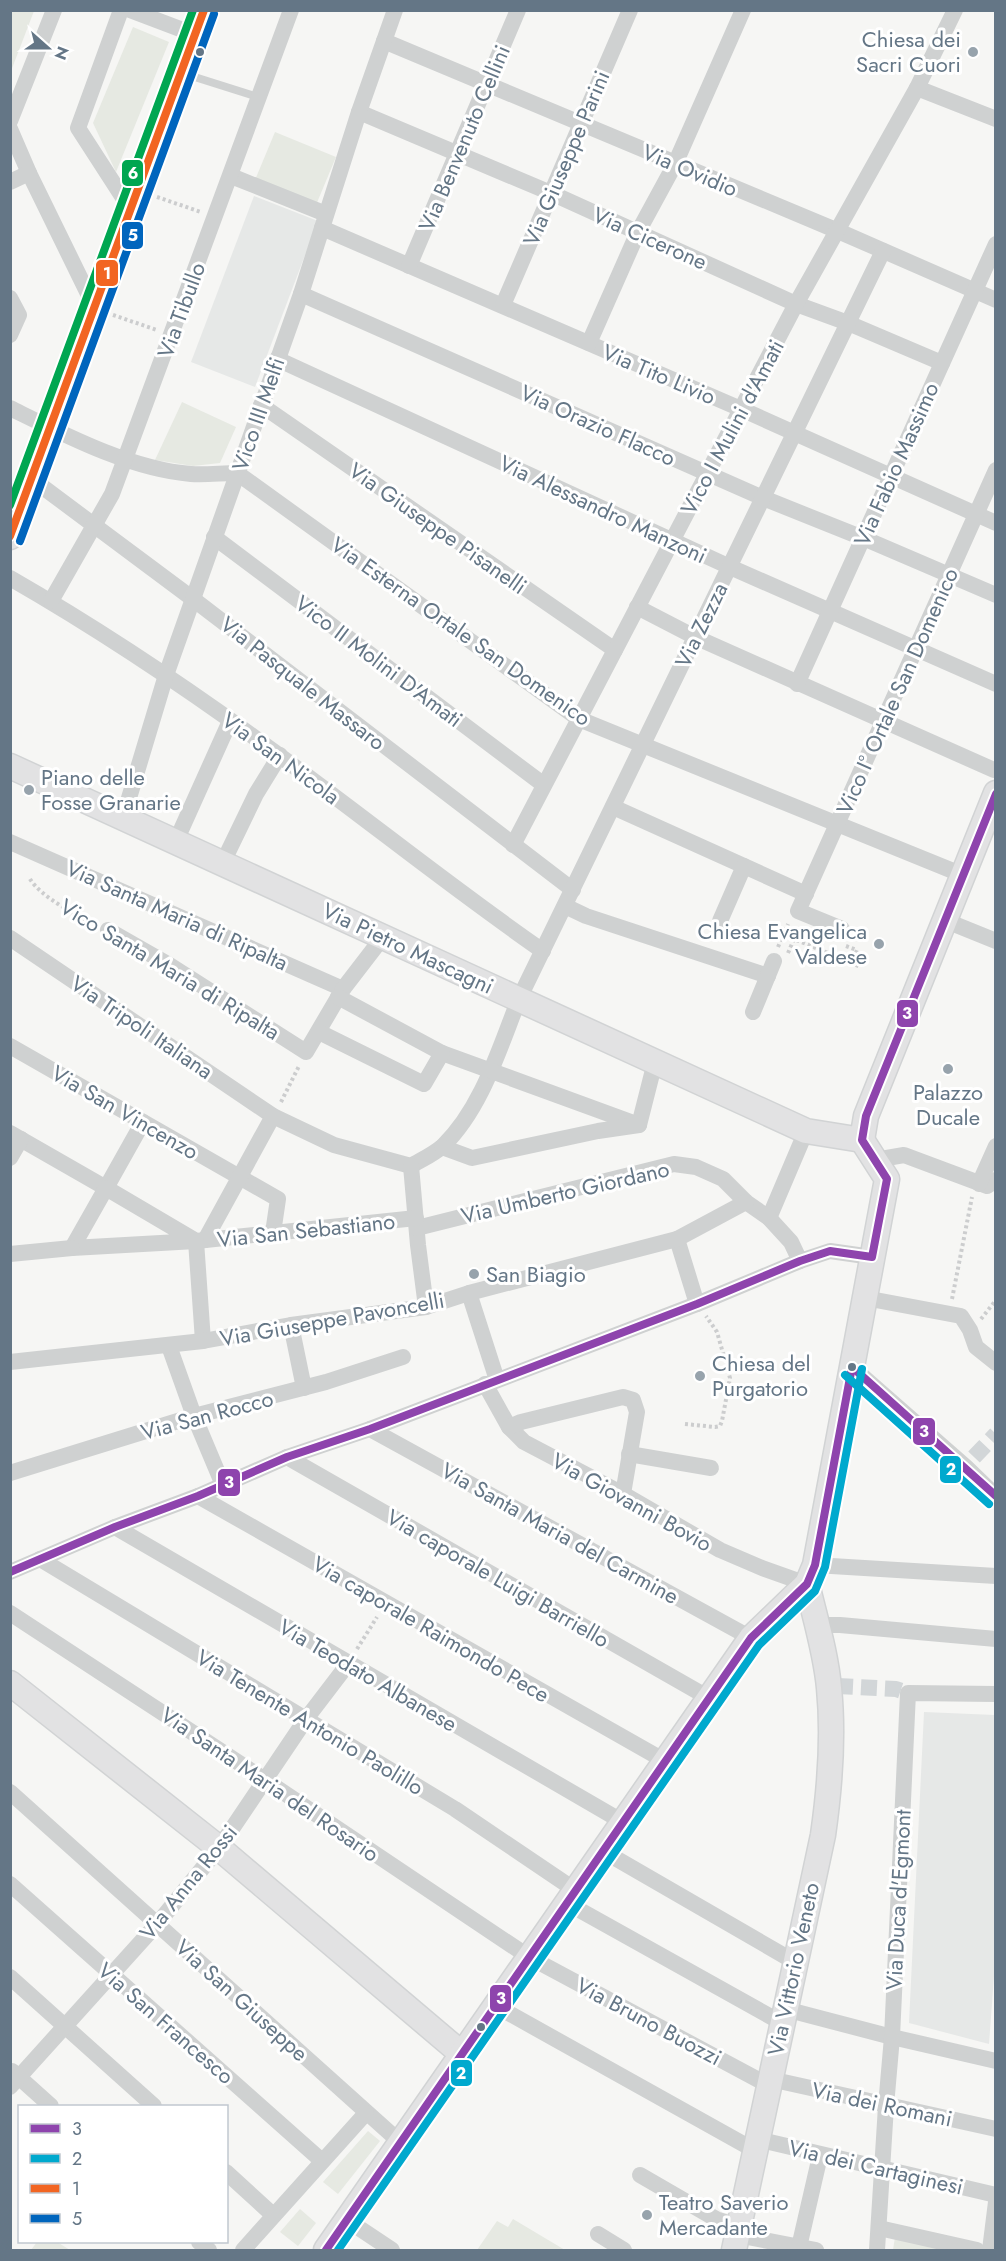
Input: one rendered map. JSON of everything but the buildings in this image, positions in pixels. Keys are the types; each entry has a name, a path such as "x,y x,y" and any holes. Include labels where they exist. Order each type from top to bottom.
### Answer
{"street":[{"path":"10,121 54,10"},
{"path":"122,10 78,128 135,200"},
{"path":"129,10 196,35"},
{"path":"10,537 204,10"},
{"name":"Via Tibullo","path":"51,601 112,494 291,10"},
{"name":"Vico III Melfi","path":"123,818 166,675 301,294 359,112 395,10"},
{"name":"Via Benvenuto Cellini","path":"409,266 518,10"},
{"name":"Via Giuseppe Parini","path":"503,305 630,10"},
{"path":"590,343 638,232 675,164 743,10"},
{"name":"Vico I Mulini d'Amati","path":"513,845 796,304 917,88 955,10"},
{"name":"Via Ovidio","path":"384,41 838,231 996,300"},
{"path":"917,88 996,119"},
{"name":"Via Cicerone","path":"359,112 551,193 796,304 848,323 942,363"},
{"path":"10,129 95,308"},
{"path":"10,182 29,173"},
{"name":"Via Tito Livio","path":"231,176 324,221 409,266 741,409 996,523"},
{"name":"Via Fabio Massimo","path":"797,684 996,244"},
{"name":"Via Zezza","path":"442,1147 469,1113 490,1071 519,999 883,251"},
{"name":"Via Orazio Flacco","path":"301,294 763,498 996,595"},
{"path":"10,298 18,315 10,335"},
{"name":"Via Alessandro Manzoni","path":"277,359 672,541 996,684"},
{"name":"Via Giuseppe Pisanelli","path":"261,405 615,650"},
{"path":"10,408 51,428 154,468 192,474 237,473"},
{"name":"Vico I° Ortale San Domenico","path":"793,917 806,894 996,470"},
{"name":"Via Esterna Ortale San Domenico","path":"237,473 579,718 963,875"},
{"name":"Via Pasquale Massaro","path":"32,479 193,599 573,890"},
{"name":"Vico II Molini D'Amati","path":"214,537 544,785"},
{"name":"Via San Nicola","path":"10,578 51,601 166,675 279,755 486,911 543,951"},
{"path":"326,2250 751,1638 811,1574 887,1179 869,1150 866,1116 963,875 995,776 883,721 696,638 637,607"},
{"path":"181,830 230,721"},
{"path":"228,852 256,794 279,755"},
{"name":"Via Pietro Mascagni","path":"10,766 806,1131 869,1150"},
{"path":"613,807 806,894"},
{"name":"Via Santa Maria di Ripalta","path":"10,842 340,993 442,1053 639,1125"},
{"path":"720,921 744,866"},
{"path":"565,906 586,916 775,963 753,1012"},
{"path":"793,917 840,936"},
{"path":"944,920 996,941"},
{"name":"Vico Santa Maria di Ripalta","path":"108,930 171,966 306,1052"},
{"path":"306,1052 340,993 383,937"},
{"name":"Via Tripoli Italiana","path":"10,938 273,1116 334,1145 411,1166"},
{"path":"319,1032 424,1084 442,1053"},
{"name":"Via San Vincenzo","path":"10,1046 278,1199 273,1233"},
{"path":"426,1307 411,1166 442,1147 472,1158 598,1131 639,1125 655,1062"},
{"path":"202,1341 200,1241 240,1177 273,1116"},
{"path":"72,1248 143,1122"},
{"path":"769,1218 806,1131"},
{"path":"10,1158 16,1136 200,1241"},
{"path":"869,1150 904,1155 980,1182 996,1146"},
{"name":"Via Umberto Giordano","path":"417,1223 674,1164 696,1167 723,1179 746,1202 769,1218 791,1242 800,1261"},
{"name":"Via Giuseppe Pavoncelli","path":"10,1362 169,1346 291,1325 426,1307 469,1293 677,1239 746,1202"},
{"name":"Via San Sebastiano","path":"10,1254 417,1223"},
{"path":"677,1239 697,1304"},
{"path":"10,1572 115,1527 198,1496 287,1457 370,1429 697,1304 800,1261 830,1251 872,1257"},
{"name":"Via Giovanni Bovio","path":"469,1293 491,1382 509,1427 524,1442 623,1494 720,1550 762,1568 811,1574 996,1576"},
{"path":"865,1298 961,1316 970,1330 976,1347 996,1363"},
{"path":"291,1325 304,1388"},
{"path":"169,1346 194,1416 223,1485"},
{"name":"Via San Rocco","path":"10,1473 194,1416 304,1388 403,1357"},
{"path":"852,1367 970,1462 996,1496"},
{"path":"509,1427 623,1397 633,1400 637,1412 623,1494"},
{"name":"Via Santa Maria del Carmine","path":"370,1429 751,1638"},
{"path":"629,1454 711,1468"},
{"name":"Via caporale Luigi Barriello","path":"287,1457 709,1698"},
{"name":"Via caporale Raimondo Pece","path":"198,1496 665,1761"},
{"name":"Via Teodato Albanese","path":"115,1527 623,1822"},
{"name":"Via Tenente Antonio Paolillo","path":"40,1559 455,1809 571,1897 784,2016 892,2037 996,2061"},
{"name":"Via Vittorio Veneto","path":"736,2237 823,1835 829,1791 833,1685 828,1625 811,1574"},
{"name":"Via Santa Maria del Rosario","path":"10,1613 529,1957"},
{"path":"828,1625 996,1639"},
{"name":"Via Anna Rossi","path":"13,2078 66,2026 158,1923 219,1848 306,1719 348,1664"},
{"path":"10,1683 219,1848 462,2054"},
{"name":"Via Duca d'Egmont","path":"877,2250 892,2037 908,1693 996,1694"},
{"name":"Via San Giuseppe","path":"10,1792 401,2143"},
{"path":"603,1851 795,1962"},
{"name":"Via San Francesco","path":"10,1884 322,2161"},
{"name":"Via Bruno Buozzi","path":"529,1957 769,2082"},
{"path":"10,1977 153,2105"},
{"name":"Via dei Cartaginesi","path":"496,2006 755,2145 882,2168 996,2195"},
{"path":"13,2078 50,2105"},
{"name":"Via dei Romani","path":"769,2082 996,2129"},
{"path":"243,2250 366,2113"},
{"path":"640,2175 716,2218 736,2237 807,2249 820,2156"},
{"path":"228,2174 273,2215"},
{"path":"990,2250 996,2202"},
{"path":"347,2220 392,2250"},
{"path":"879,2228 977,2250"},
{"path":"598,2234 624,2250"}],"lane":[{"path":"182,72 258,97"}],"path":[{"path":"135,200 216,217"},
{"path":"95,308 172,335"},
{"name":"Vico Santa Maria di Ripalta","path":"30,879 34,887 78,916 108,930"},
{"path":"775,963 793,917"},
{"path":"840,936 857,950 852,963"},
{"path":"775,963 794,939 860,967"},
{"path":"273,1116 306,1052"},
{"path":"949,1314 980,1182"},
{"path":"685,1424 720,1426 730,1378 717,1332 697,1304"},
{"path":"348,1664 386,1604"}],"shaded area":[{"path":"10,11 34,11 11,71"},
{"path":"133,27 169,42 116,172 93,123"},
{"path":"275,132 336,157 316,205 255,180"},
{"path":"254,196 318,221 255,387 191,362"},
{"path":"182,402 236,427 220,463 193,466 155,460"},
{"path":"924,1712 995,1715 996,1949 989,2044 909,2023"},
{"path":"368,2131 380,2141 338,2194 323,2182"},
{"path":"300,2209 316,2223 298,2246 280,2232"},
{"path":"513,2219 565,2250 477,2250 497,2221 508,2227"},
{"path":"895,2237 952,2250 893,2250"},
{"path":"36,2243 59,2243 70,2250 31,2250"}],"tunnel":[{"path":"974,1457 996,1434"},
{"path":"837,1686 896,1689 908,1693"}],"transit line":[{"name":"6","path":"10,505 193,10"},
{"name":"1","path":"10,536 204,10"},
{"name":"5","path":"20,541 214,14"},
{"name":"3","path":"10,1572 115,1527 198,1496 287,1457 370,1429 697,1304 800,1261 830,1251 872,1257 887,1179 862,1140 866,1116 996,794"},
{"name":"3","path":"852,1367 996,1496"},
{"name":"3","path":"326,2250 751,1638 807,1584 815,1565 852,1367"},
{"name":"2","path":"338,2250 759,1645 815,1591 825,1567 862,1369"},
{"name":"2","path":"845,1375 989,1504"}],"place":[{"name":"Chiesa dei Sacri Cuori","path":"973,52"},
{"name":"Piano delle Fosse Granarie","path":"29,790"},
{"name":"Chiesa Evangelica Valdese","path":"879,944"},
{"name":"Palazzo Ducale","path":"948,1069"},
{"name":"San Biagio","path":"474,1274"},
{"name":"Chiesa del Purgatorio","path":"700,1376"},
{"name":"Teatro Saverio Mercadante","path":"647,2215"}]}
